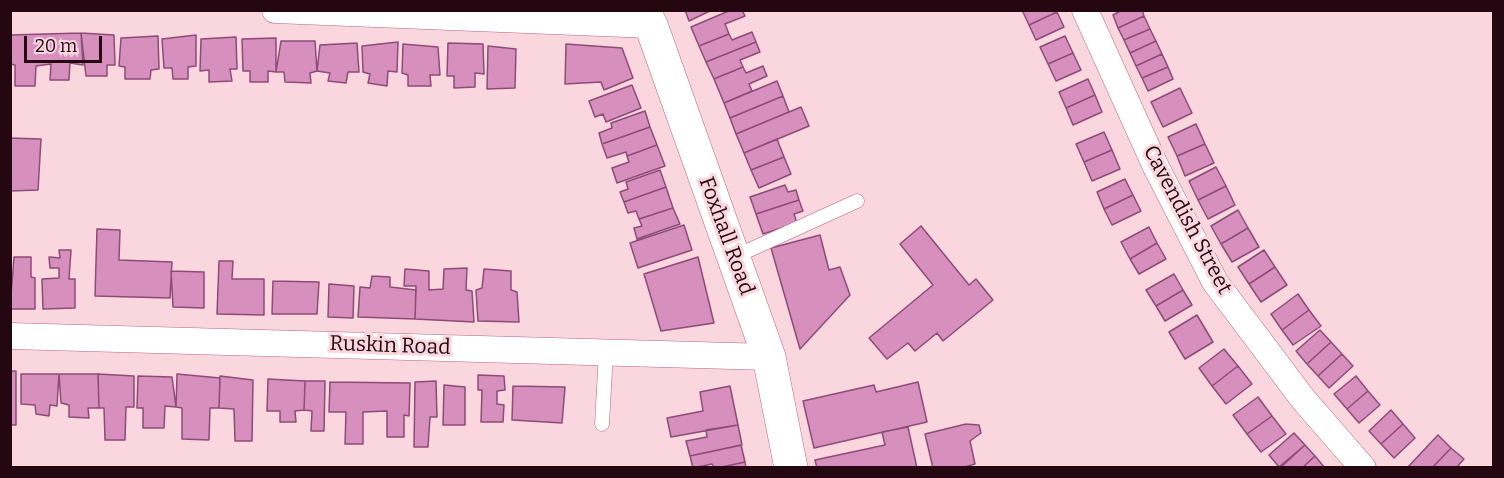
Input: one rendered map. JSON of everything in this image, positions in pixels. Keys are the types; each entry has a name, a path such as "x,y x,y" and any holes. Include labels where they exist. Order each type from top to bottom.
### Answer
{"main road":[{"name":"Foxhall Road","path":"647,18 769,357 791,468"}],"street":[{"path":"275,10 647,18"},
{"name":"Cavendish Street","path":"1086,10 1155,165 1215,282 1303,399 1363,468"},
{"name":"Ruskin Road","path":"10,336 769,357"}],"lane":[{"path":"734,257 857,201"},
{"path":"602,424 606,352"}],"building":[{"path":"685,10 712,10 689,21"},
{"path":"731,10 742,10 745,16 725,24 729,34 699,46 691,27"},
{"path":"1022,10 1057,10 1057,12 1029,25"},
{"path":"1122,10 1142,10 1144,16 1118,28 1113,15"},
{"path":"1057,12 1064,27 1036,40 1029,25"},
{"path":"1144,16 1150,29 1124,40 1118,28"},
{"path":"1150,29 1156,41 1130,53 1124,40"},
{"path":"752,32 756,42 706,62 699,46 729,34 732,40"},
{"path":"81,33 114,35 115,65 107,65 107,76 86,76"},
{"path":"81,33 83,65 70,63 69,80 50,80 51,64 36,66 35,86 15,86 15,65 10,64 10,35"},
{"path":"196,35 196,66 188,67 188,79 173,79 172,68 164,68 162,39"},
{"path":"158,36 159,69 151,70 150,79 125,79 125,67 119,66 121,38"},
{"path":"1065,36 1073,53 1048,64 1040,47"},
{"path":"236,37 237,69 230,69 232,81 209,82 209,70 200,71 201,39"},
{"path":"276,38 276,72 268,71 268,82 250,82 250,71 243,71 242,39"},
{"path":"281,41 315,41 317,71 310,73 311,83 285,82 284,72 276,72"},
{"path":"1156,41 1162,54 1136,66 1130,53"},
{"path":"398,42 397,72 388,71 387,86 368,83 370,74 363,72 362,46"},
{"path":"756,42 760,52 740,60 743,67 714,79 706,62"},
{"path":"357,43 359,72 348,72 346,83 328,81 330,73 317,71 320,45"},
{"path":"448,43 483,44 484,74 475,73 475,87 454,88 454,76 447,76"},
{"path":"403,44 438,47 440,75 430,75 431,86 408,86 408,75 402,73"},
{"path":"566,44 622,48 633,78 604,90 601,82 565,84"},
{"path":"488,46 516,49 515,88 487,89"},
{"path":"1073,53 1081,70 1056,81 1048,64"},
{"path":"1162,54 1168,67 1142,78 1136,66"},
{"path":"763,66 767,76 749,84 752,91 724,103 714,79 743,67 746,73"},
{"path":"1168,67 1173,79 1148,91 1142,78"},
{"path":"1088,79 1095,95 1066,108 1059,92"},
{"path":"777,81 783,96 730,118 724,103"},
{"path":"632,85 641,108 606,122 603,114 595,117 589,101"},
{"path":"1180,88 1192,113 1163,127 1151,102"},
{"path":"1095,95 1102,112 1073,125 1066,108"},
{"path":"783,96 789,112 736,134 730,118"},
{"path":"801,107 809,126 744,153 736,134"},
{"path":"645,111 650,127 602,144 599,133 612,128 611,123"},
{"path":"1196,124 1205,144 1177,156 1168,137"},
{"path":"650,127 657,145 627,156 626,152 607,158 602,144"},
{"path":"1104,132 1112,150 1084,162 1076,144"},
{"path":"10,138 41,139 38,190 10,191"},
{"path":"777,139 784,157 751,170 744,153"},
{"path":"1205,144 1214,163 1185,176 1177,156"},
{"path":"657,145 665,166 617,183 612,168 629,162 627,156"},
{"path":"1112,150 1120,169 1092,181 1084,162"},
{"path":"784,157 791,174 759,188 751,170"},
{"path":"1216,167 1226,186 1198,200 1189,181"},
{"path":"660,170 666,187 624,202 620,192 628,189 626,182"},
{"path":"1125,179 1133,195 1104,209 1097,192"},
{"path":"785,185 788,192 796,190 799,200 756,214 750,197"},
{"path":"1226,186 1235,205 1208,219 1198,200"},
{"path":"666,187 673,208 639,219 636,211 628,213 624,202"},
{"path":"1133,195 1141,211 1112,225 1104,209"},
{"path":"799,200 803,211 794,214 797,223 763,234 756,214"},
{"path":"673,208 680,224 637,239 634,228 642,226 639,219"},
{"path":"1238,210 1248,228 1221,244 1211,226"},
{"path":"684,225 692,250 638,268 630,243"},
{"path":"921,226 969,285 976,279 993,300 943,341 937,333 915,351 908,343 887,359 869,338 933,285 900,244"},
{"path":"1149,227 1157,243 1130,259 1121,242"},
{"path":"1248,228 1259,247 1232,262 1221,244"},
{"path":"97,229 120,230 119,260 172,262 170,298 95,296"},
{"path":"820,235 829,270 840,267 850,295 800,349 771,248"},
{"path":"1157,243 1166,259 1139,274 1130,259"},
{"path":"59,250 71,250 69,279 75,279 75,308 43,309 42,279 59,278 59,268 50,268 49,257 60,258"},
{"path":"1264,250 1275,267 1249,284 1238,267"},
{"path":"14,257 31,257 31,277 35,278 35,309 10,309"},
{"path":"698,257 714,323 661,331 644,274"},
{"path":"219,261 233,261 232,279 264,279 264,315 217,314"},
{"path":"1275,267 1287,285 1261,302 1249,284"},
{"path":"467,268 466,290 472,291 474,322 415,319 416,286 404,286 405,269 429,271 429,290 443,289 444,269"},
{"path":"484,269 511,271 511,290 517,292 519,322 478,321 476,290 482,288"},
{"path":"171,271 204,272 204,308 173,307"},
{"path":"1174,274 1183,290 1156,306 1146,290"},
{"path":"372,276 390,277 390,287 416,290 415,319 358,317 360,287 370,288"},
{"path":"273,281 319,282 317,314 272,314"},
{"path":"329,284 354,286 353,318 328,317"},
{"path":"1183,290 1192,305 1165,321 1156,306"},
{"path":"1298,294 1309,310 1282,330 1271,314"},
{"path":"1309,310 1321,326 1293,345 1282,330"},
{"path":"1197,315 1213,342 1185,359 1169,332"},
{"path":"1320,330 1331,342 1307,364 1296,351"},
{"path":"1331,342 1342,354 1318,376 1307,364"},
{"path":"1224,349 1238,366 1212,386 1199,368"},
{"path":"1342,354 1353,366 1329,388 1318,376"},
{"path":"1238,366 1252,384 1226,404 1212,386"},
{"path":"10,371 16,371 16,425 10,425"},
{"path":"21,374 59,374 57,406 50,405 49,416 36,414 35,405 21,404"},
{"path":"59,374 98,374 99,408 88,408 89,418 69,417 69,405 61,403"},
{"path":"98,374 134,376 134,407 126,407 125,440 105,440 104,408 99,408"},
{"path":"177,374 220,378 219,408 210,408 209,440 182,439 182,408 176,407"},
{"path":"478,375 504,376 505,390 497,391 497,404 504,405 503,422 481,422 482,390 478,390"},
{"path":"138,376 172,377 176,407 165,406 164,428 143,428 143,408 137,408"},
{"path":"220,376 253,380 252,441 235,441 234,409 219,408"},
{"path":"1356,376 1368,391 1347,409 1334,394"},
{"path":"268,379 305,381 304,410 295,411 296,422 280,422 280,411 267,411"},
{"path":"305,381 325,381 324,431 311,431 312,411 304,410"},
{"path":"436,381 437,417 430,417 428,447 414,447 415,382"},
{"path":"330,382 410,383 409,416 404,415 404,437 387,437 387,411 363,412 363,444 345,444 346,412 329,412"},
{"path":"918,382 927,422 814,448 803,401 874,385 876,392"},
{"path":"444,385 465,387 465,425 443,425"},
{"path":"513,386 565,387 562,423 512,420"},
{"path":"730,386 738,425 671,437 667,418 703,411 700,392"},
{"path":"1368,391 1380,405 1359,423 1347,409"},
{"path":"1258,397 1272,416 1247,434 1233,415"},
{"path":"1391,410 1403,424 1381,444 1369,431"},
{"path":"1272,416 1286,434 1261,452 1247,434"},
{"path":"966,424 979,425 981,433 970,441 975,464 961,468 933,468 925,434"},
{"path":"1403,424 1415,438 1394,458 1381,444"},
{"path":"738,425 742,445 690,456 686,441 707,437 706,430"},
{"path":"908,427 917,468 817,468 815,460 885,445 882,432"},
{"path":"1294,433 1305,445 1279,467 1269,455"},
{"path":"1438,435 1451,448 1432,468 1407,468"},
{"path":"741,445 745,462 717,468 714,468 712,464 693,468 690,456"},
{"path":"1305,445 1315,456 1302,468 1280,468"},
{"path":"1451,448 1464,459 1456,468 1432,468"},
{"path":"1315,456 1325,468 1302,468"},
{"path":"745,462 746,468 718,468"}]}
